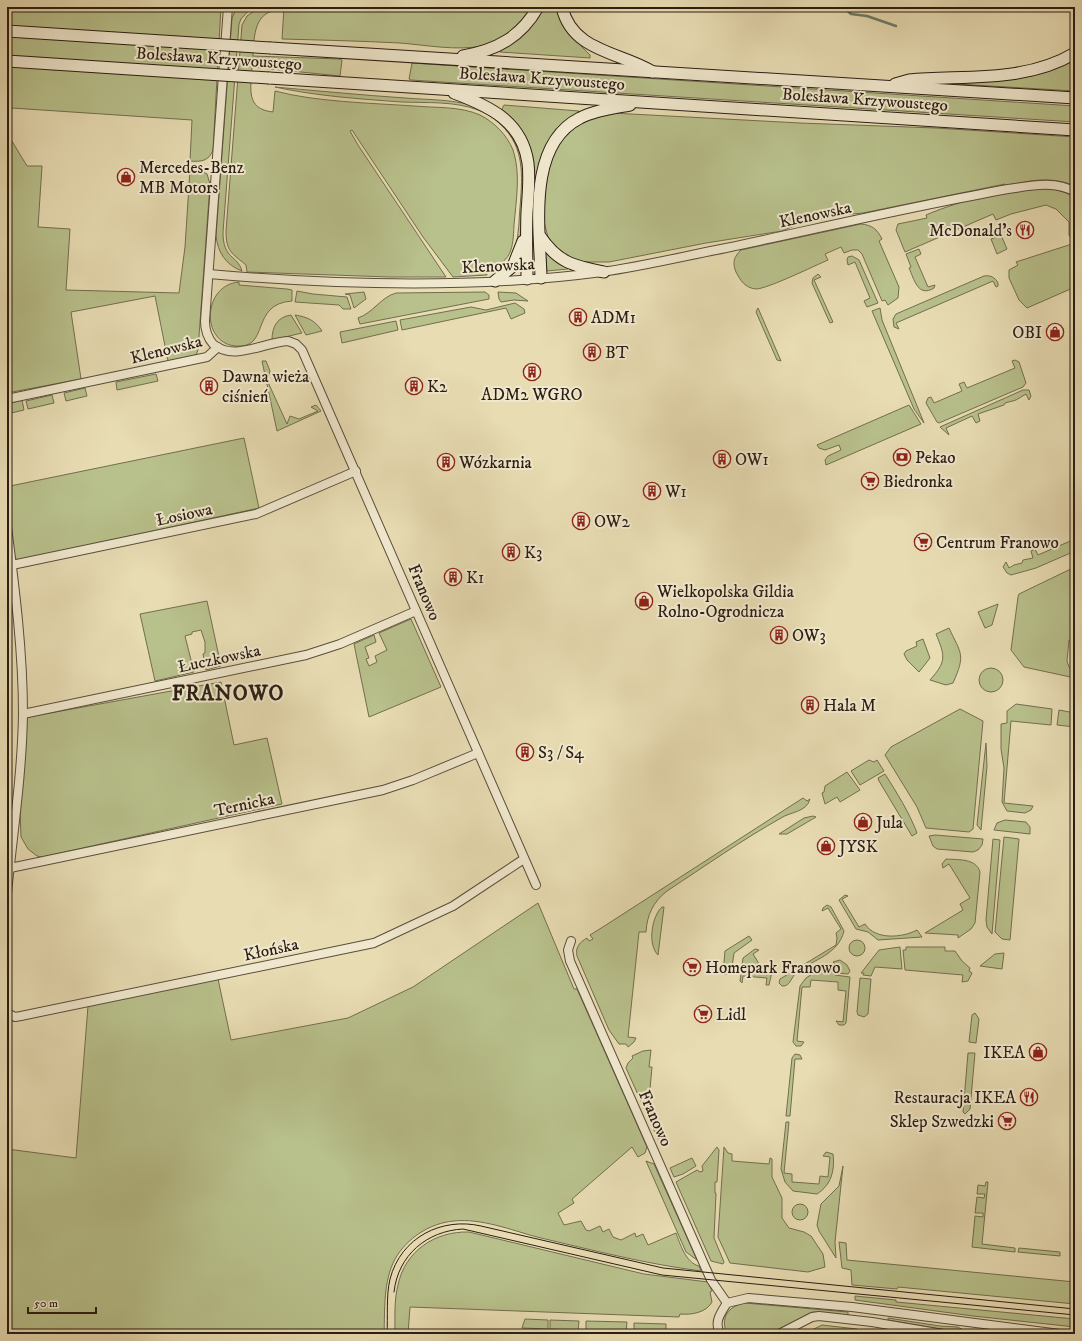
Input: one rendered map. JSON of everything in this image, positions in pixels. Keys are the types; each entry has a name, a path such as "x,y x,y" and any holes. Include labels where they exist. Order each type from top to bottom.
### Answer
{"main road":[{"path":"447,58 480,52 514,38 527,24 538,7"},
{"path":"562,7 566,19 573,29 597,50 639,63 656,73"},
{"name":"Bolesława Krzywoustego","path":"7,31 447,58 656,73 1075,98"},
{"path":"886,86 909,80 1025,73 1045,68 1075,53"},
{"name":"Bolesława Krzywoustego","path":"7,61 1075,130"},
{"path":"442,89 492,109 510,124 520,139 526,153 529,173 526,227 527,280"},
{"path":"541,278 541,176 547,154 560,134 579,118 593,113 645,102"},
{"path":"496,281 509,271 517,260 526,227"},
{"path":"540,235 548,248 559,258 576,266 604,272"}],"street":[{"path":"209,274 228,7"},
{"name":"Klenowska","path":"7,399 207,357 218,347 209,338 205,329 209,274 260,278 392,283 527,280 604,272 976,195 1040,184 1056,186 1075,192"},
{"name":"Franowo","path":"218,347 232,352 288,341 293,342 300,347 356,471 536,885"},
{"name":"Łosiowa","path":"12,565 256,514 356,471"},
{"path":"7,527 21,661 22,714 16,824 7,893"},
{"name":"Łuczkowska","path":"22,714 306,655 340,644 416,610"},
{"name":"Ternicka","path":"10,868 383,790 408,783 478,753"},
{"name":"Kłońska","path":"7,1013 15,1017 21,1016 374,942 453,906 524,859"},
{"name":"Franowo","path":"571,941 568,950 570,961 711,1280 727,1304"},
{"path":"720,1334 717,1329 717,1318 727,1304 737,1299 748,1298 859,1308 1060,1334"},
{"path":"779,1334 812,1317 818,1316 872,1322 943,1334"}],"green space":[{"path":"7,7 221,7 213,150 211,154 207,159 201,161 190,161 192,120 12,108 7,133"},
{"path":"237,7 252,7 241,19 239,24 223,232 225,248 240,266 242,271 231,265 224,258 219,248 216,236 232,18"},
{"path":"284,7 390,7 459,11 459,7 533,7 524,21 505,37 490,44 462,48 400,43 282,39"},
{"path":"543,7 556,7 566,31 590,55 590,58 500,52 500,50 525,32"},
{"path":"259,8 281,10 272,11 265,14 261,19 255,33 253,56 342,60 340,76 252,67 251,90 254,102 258,107 273,112 275,91 326,100 464,110 480,115 500,130 513,150 517,168 517,197 513,241 512,248 506,259 495,266 486,268 487,275 453,277 423,237 352,130 350,131 358,145 446,277 390,277 247,272 246,265 234,255 229,248 226,238 226,231 242,25 247,16"},
{"path":"1075,60 1075,91 939,83 992,81 1026,77 1059,68"},
{"path":"412,63 1075,106 1075,122 411,80 409,79"},
{"path":"275,87 372,96 452,101 471,105 492,114 512,133 518,145 523,163 524,190 522,218 518,251 515,259 504,270 496,273 496,271 508,264 515,252 519,223 521,173 515,144 509,133 495,119 478,110 460,105 338,97"},
{"path":"504,105 579,111 544,150 539,167 532,250 529,147 519,127 502,109"},
{"path":"612,113 800,123 936,128 1075,137 1075,186 1049,180 1024,182 1006,186 1005,184 863,213 831,216 804,222 782,231 706,243 609,262 583,262 560,254 548,237 544,222 545,185 551,158 562,138 586,119"},
{"path":"7,133 27,166 42,166 38,227 70,229 66,290 179,293 185,247 190,170 201,171 207,174 210,184 198,350 196,355 168,361 155,296 71,312 81,379 7,393"},
{"path":"1051,188 1075,196 1075,237 1071,238 1069,235 1069,222 1056,209 1046,205 1011,214 996,220 993,214 905,252 896,230 898,224 927,218 926,215 956,204 1020,190"},
{"path":"861,224 868,225 876,230 882,239 879,241 899,287 898,298 888,305 885,300 882,301 862,254 858,250 852,250 844,253 841,247 825,254 828,260 762,288 756,289 749,287 741,281 736,272 734,260 741,250"},
{"path":"1001,235 1007,249 997,254 991,239"},
{"path":"1075,243 1075,287 1027,308 1019,300 1009,278 1009,270 1018,265 1016,262"},
{"path":"545,249 568,268 568,269 547,271"},
{"path":"919,249 921,254 915,257 928,287 935,285 934,288 924,291 917,286 915,282 909,268 911,267 906,254"},
{"path":"852,256 859,260 878,303 867,307 864,301 870,298 855,262 848,265 848,257"},
{"path":"818,274 821,277 814,280 833,322 830,323 812,283 813,278"},
{"path":"984,276 994,278 998,283 998,286 996,287 993,281 896,323 899,329 894,327 893,319 896,314"},
{"path":"239,282 239,285 292,290 292,301 279,304 270,310 253,341 246,345 235,346 224,342 216,335 211,325 210,314 218,293 227,285"},
{"path":"297,291 347,297 351,309 343,309 339,305 295,302"},
{"path":"364,292 366,299 354,308 350,295 345,294"},
{"path":"485,292 489,295 489,299 360,324 358,318 368,313 386,298 396,293"},
{"path":"498,292 516,293 528,301 514,300 501,302"},
{"path":"515,303 524,309 525,313 511,319 506,308 402,330 400,320 471,307 486,310"},
{"path":"758,308 781,361 777,360 756,312"},
{"path":"880,308 882,320 924,423 914,409 872,311"},
{"path":"291,315 302,333 272,340 276,323 282,318"},
{"path":"295,315 317,324 322,331 306,335"},
{"path":"396,321 398,330 342,343 340,332"},
{"path":"1015,360 1019,362 1026,383 1023,387 939,423 937,422 926,403 928,398 931,397 934,403 962,391 959,384 964,382 967,388 1015,368 1012,361"},
{"path":"262,361 266,361 270,371 267,380 287,424 290,416 299,419 318,411 311,407 316,405 321,411 277,431"},
{"path":"156,374 158,381 117,390 116,382"},
{"path":"85,388 87,396 66,401 64,393"},
{"path":"1023,390 1029,390 1031,396 1029,400 1026,394 1016,400 1005,403 1004,405 978,414 980,421 976,423 972,416 946,428 949,435 940,427"},
{"path":"52,395 54,403 28,409 26,401"},
{"path":"22,400 24,410 7,414 7,404"},
{"path":"909,405 921,424 826,465 825,460 828,456 841,450 839,445 825,450 819,448 817,445"},
{"path":"244,438 259,508 25,559 18,560 15,558 7,510 7,463 10,486"},
{"path":"1075,539 1075,551 1036,568 1011,575 1007,573 1003,567 1006,562 1009,568 1022,563 1023,560 1033,558 1031,551 1035,549 1038,555"},
{"path":"1075,567 1075,583 1072,588 1071,595 1075,606 1074,640 1069,640 1067,661 1069,667 1075,670 1075,678 1024,667 1011,650 1019,594"},
{"path":"207,601 221,666 206,670 203,654 205,653 205,642 201,630 192,632 192,634 185,636 194,672 155,681 140,614"},
{"path":"998,604 992,625 985,628 978,612"},
{"path":"411,619 441,687 369,717 354,644 374,635 376,642 365,647 369,658 366,659 369,666 377,662 375,656 387,650 379,633"},
{"path":"949,628 959,649 961,660 953,683 946,685 930,680 942,663 943,658 943,653 936,634"},
{"path":"923,639 930,658 919,672 907,660 904,654 906,651 917,646 916,642"},
{"path":"991,668 1000,671 1003,680 1000,689 991,692 982,689 979,680 982,671"},
{"path":"221,682 234,745 267,738 282,804 42,857 37,856 28,849 21,837 20,810 26,721 28,717"},
{"path":"1016,704 1052,709 1051,725 1011,721 1004,803 1033,806 1031,810 1025,813 1007,811 1002,802 1004,768 1001,749 1001,724 1007,723 1007,711"},
{"path":"960,709 983,721 973,829 969,832 926,828 917,807 885,755 891,747"},
{"path":"1059,710 1075,713 1075,727 1057,725"},
{"path":"986,743 987,766 981,830 977,825"},
{"path":"869,760 874,762 877,760 884,771 860,785 851,771"},
{"path":"847,772 860,790 840,802 837,797 825,804 822,793 824,792 825,786"},
{"path":"885,774 914,825 917,833 912,836 879,781 878,778"},
{"path":"803,798 807,801 810,799 805,807 785,816 752,835 667,891 654,904 649,914 646,932 639,932 628,1037 636,1038 628,1047 626,1044 619,1044 609,1030 577,956 579,945 587,938 589,941 593,939 590,935"},
{"path":"813,816 816,817 787,834 779,834 804,818"},
{"path":"1005,820 1026,822 1030,827 1030,834 994,830 997,823"},
{"path":"935,835 983,839 982,845 978,850 973,852 937,849 933,846 929,836"},
{"path":"1004,837 1019,839 1010,940 1002,939 995,932"},
{"path":"993,839 1000,840 992,934 987,927 986,920"},
{"path":"946,859 971,862 978,867 980,872 975,923 971,929 958,938 958,935 925,933 963,910 960,904 970,898 949,864 943,868 942,864"},
{"path":"845,895 848,896 842,899 859,927 865,924 875,933 889,936 904,935 917,930 922,937 878,940 868,932 856,929 839,900"},
{"path":"538,903 574,989 577,989 647,1147 645,1153 638,1157 632,1147 572,1199 574,1203 558,1213 564,1225 581,1221 586,1230 589,1231 600,1226 603,1232 609,1229 613,1237 621,1240 635,1233 636,1237 643,1234 648,1245 676,1233 687,1257 694,1264 699,1266 701,1271 660,1265 619,1256 485,1223 475,1221 454,1221 436,1225 420,1233 406,1244 395,1259 388,1277 384,1334 7,1334 7,1149 76,1158 88,1006 218,979 231,1040 348,1018 413,987"},
{"path":"827,905 831,907 844,931 841,939 837,946 825,956 804,967 795,974 787,985 782,986 779,983 780,979 836,945 836,933 841,929 828,908 822,911"},
{"path":"662,907 664,907 658,955 653,944 652,930 653,923"},
{"path":"749,936 752,940 734,953 731,974 723,974 725,951"},
{"path":"854,940 860,940 865,945 863,954 860,956 854,956 849,951 849,945"},
{"path":"900,947 902,969 875,967 871,976 863,975 864,973 861,973 879,950"},
{"path":"906,947 945,947 945,951 955,951 962,961 970,968 969,971 972,973 968,981 962,982 963,975 905,970 903,950 906,950"},
{"path":"755,949 759,950 753,954 766,975 772,972 769,985 766,985 767,978 743,976 742,983 740,981 743,958"},
{"path":"1004,953 1002,969 980,966 995,954"},
{"path":"840,960 847,965 850,971 848,974 837,973 832,966 835,964 833,962"},
{"path":"828,964 835,975 850,977 846,1023 844,1025 839,1025 836,1021 843,1022 846,991 838,990 838,982 811,980 810,987 802,987 797,1041 804,1042 801,1046 796,1046 793,1042 800,986 806,978"},
{"path":"860,978 871,979 868,1014 864,1017 858,1015 857,1012"},
{"path":"975,1013 979,1019 976,1043 969,1042 972,1015"},
{"path":"651,1050 649,1067 652,1067 649,1100 662,1129 660,1131 662,1137 658,1139 626,1068 628,1063 633,1058 632,1056 643,1051"},
{"path":"968,1053 975,1053 970,1109 965,1114 963,1112"},
{"path":"795,1054 800,1055 802,1059 795,1059 790,1116 786,1116 792,1058"},
{"path":"786,1122 789,1122 784,1173 792,1174 792,1182 819,1184 820,1176 828,1177 830,1157 823,1156 826,1152 833,1154 833,1172 829,1182 817,1194 793,1191 785,1182 781,1169"},
{"path":"717,1147 719,1150 717,1182 715,1182 714,1238 724,1262 723,1264 711,1261 676,1182 697,1170 700,1172 703,1171 702,1166"},
{"path":"724,1147 728,1153 732,1154 732,1161 769,1164 770,1158 772,1159 772,1177 782,1198 782,1218 789,1228 804,1232 811,1236 823,1254 825,1267 808,1272 730,1263 718,1237"},
{"path":"692,1158 696,1166 683,1174 674,1177 670,1168"},
{"path":"646,1161 654,1164 697,1260 686,1252"},
{"path":"843,1166 835,1242 836,1258 819,1231 817,1225 821,1204 839,1186"},
{"path":"986,1182 988,1182 982,1244 1015,1248 1015,1252 972,1247 975,1216 983,1217 983,1213 975,1213 977,1197 984,1198 985,1194 977,1194 978,1185 985,1186"},
{"path":"797,1204 803,1204 808,1209 806,1218 803,1220 797,1220 792,1215 792,1209"},
{"path":"469,1232 644,1274 708,1282 712,1291 710,1292 712,1302 702,1311 693,1314 680,1314 679,1317 410,1307 408,1334 395,1334 395,1309 398,1285 407,1262 423,1245 433,1239 445,1235"},
{"path":"839,1242 846,1243 847,1260 1075,1282 1075,1304 898,1287 897,1289 852,1285 851,1270 842,1268"},
{"path":"1019,1248 1060,1252 1060,1256 1018,1252"},
{"path":"855,1296 896,1300 896,1302 1075,1319 1075,1327 973,1316 855,1300"},
{"path":"745,1303 848,1312 848,1315 813,1312 769,1334 727,1334 724,1323 727,1314 734,1307"},
{"path":"888,1318 940,1326 958,1327 970,1334 888,1320"},
{"path":"525,1319 548,1320 548,1329 522,1328"},
{"path":"550,1320 579,1321 578,1330 550,1329"},
{"path":"586,1321 627,1322 626,1332 586,1330"},
{"path":"634,1323 666,1324 666,1333 634,1332"},
{"path":"822,1325 857,1329 861,1334 804,1334"}],"waterway":[{"path":"843,7 851,14 867,16 896,26"}],"tram line":[{"path":"387,1334 390,1279 395,1264 403,1252 413,1241 425,1233 438,1228 466,1224 481,1226 663,1268 1075,1309"},
{"path":"394,1292 401,1267 416,1247 438,1234 463,1229 662,1275 1075,1315"}],"place":[{"name":"Mercedes-Benz MB Motors","path":"126,177"},
{"name":"McDonald's","path":"1025,230"},
{"name":"ADM1","path":"578,317"},
{"name":"OBI","path":"1055,332"},
{"name":"BT","path":"592,352"},
{"name":"ADM2 WGRO","path":"532,372"},
{"name":"Dawna wieża ciśnień","path":"209,386"},
{"name":"K2","path":"414,386"},
{"name":"Pekao","path":"902,457"},
{"name":"OW1","path":"722,459"},
{"name":"Wózkarnia","path":"446,462"},
{"name":"Biedronka","path":"870,481"},
{"name":"W1","path":"652,491"},
{"name":"OW2","path":"581,521"},
{"name":"Centrum Franowo","path":"923,542"},
{"name":"K3","path":"511,552"},
{"name":"K1","path":"453,577"},
{"name":"Wielkopolska Gildia Rolno-Ogrodnicza","path":"644,601"},
{"name":"OW3","path":"779,635"},
{"name":"Hala M","path":"810,705"},
{"name":"S3 / S4","path":"525,752"},
{"name":"Jula","path":"863,822"},
{"name":"JYSK","path":"826,846"},
{"name":"Homepark Franowo","path":"692,967"},
{"name":"Lidl","path":"703,1014"},
{"name":"IKEA","path":"1038,1052"},
{"name":"Restauracja IKEA","path":"1029,1097"},
{"name":"Sklep Szwedzki","path":"1007,1121"}],"district":[{"name":"FRANOWO","path":"228,693"}]}
